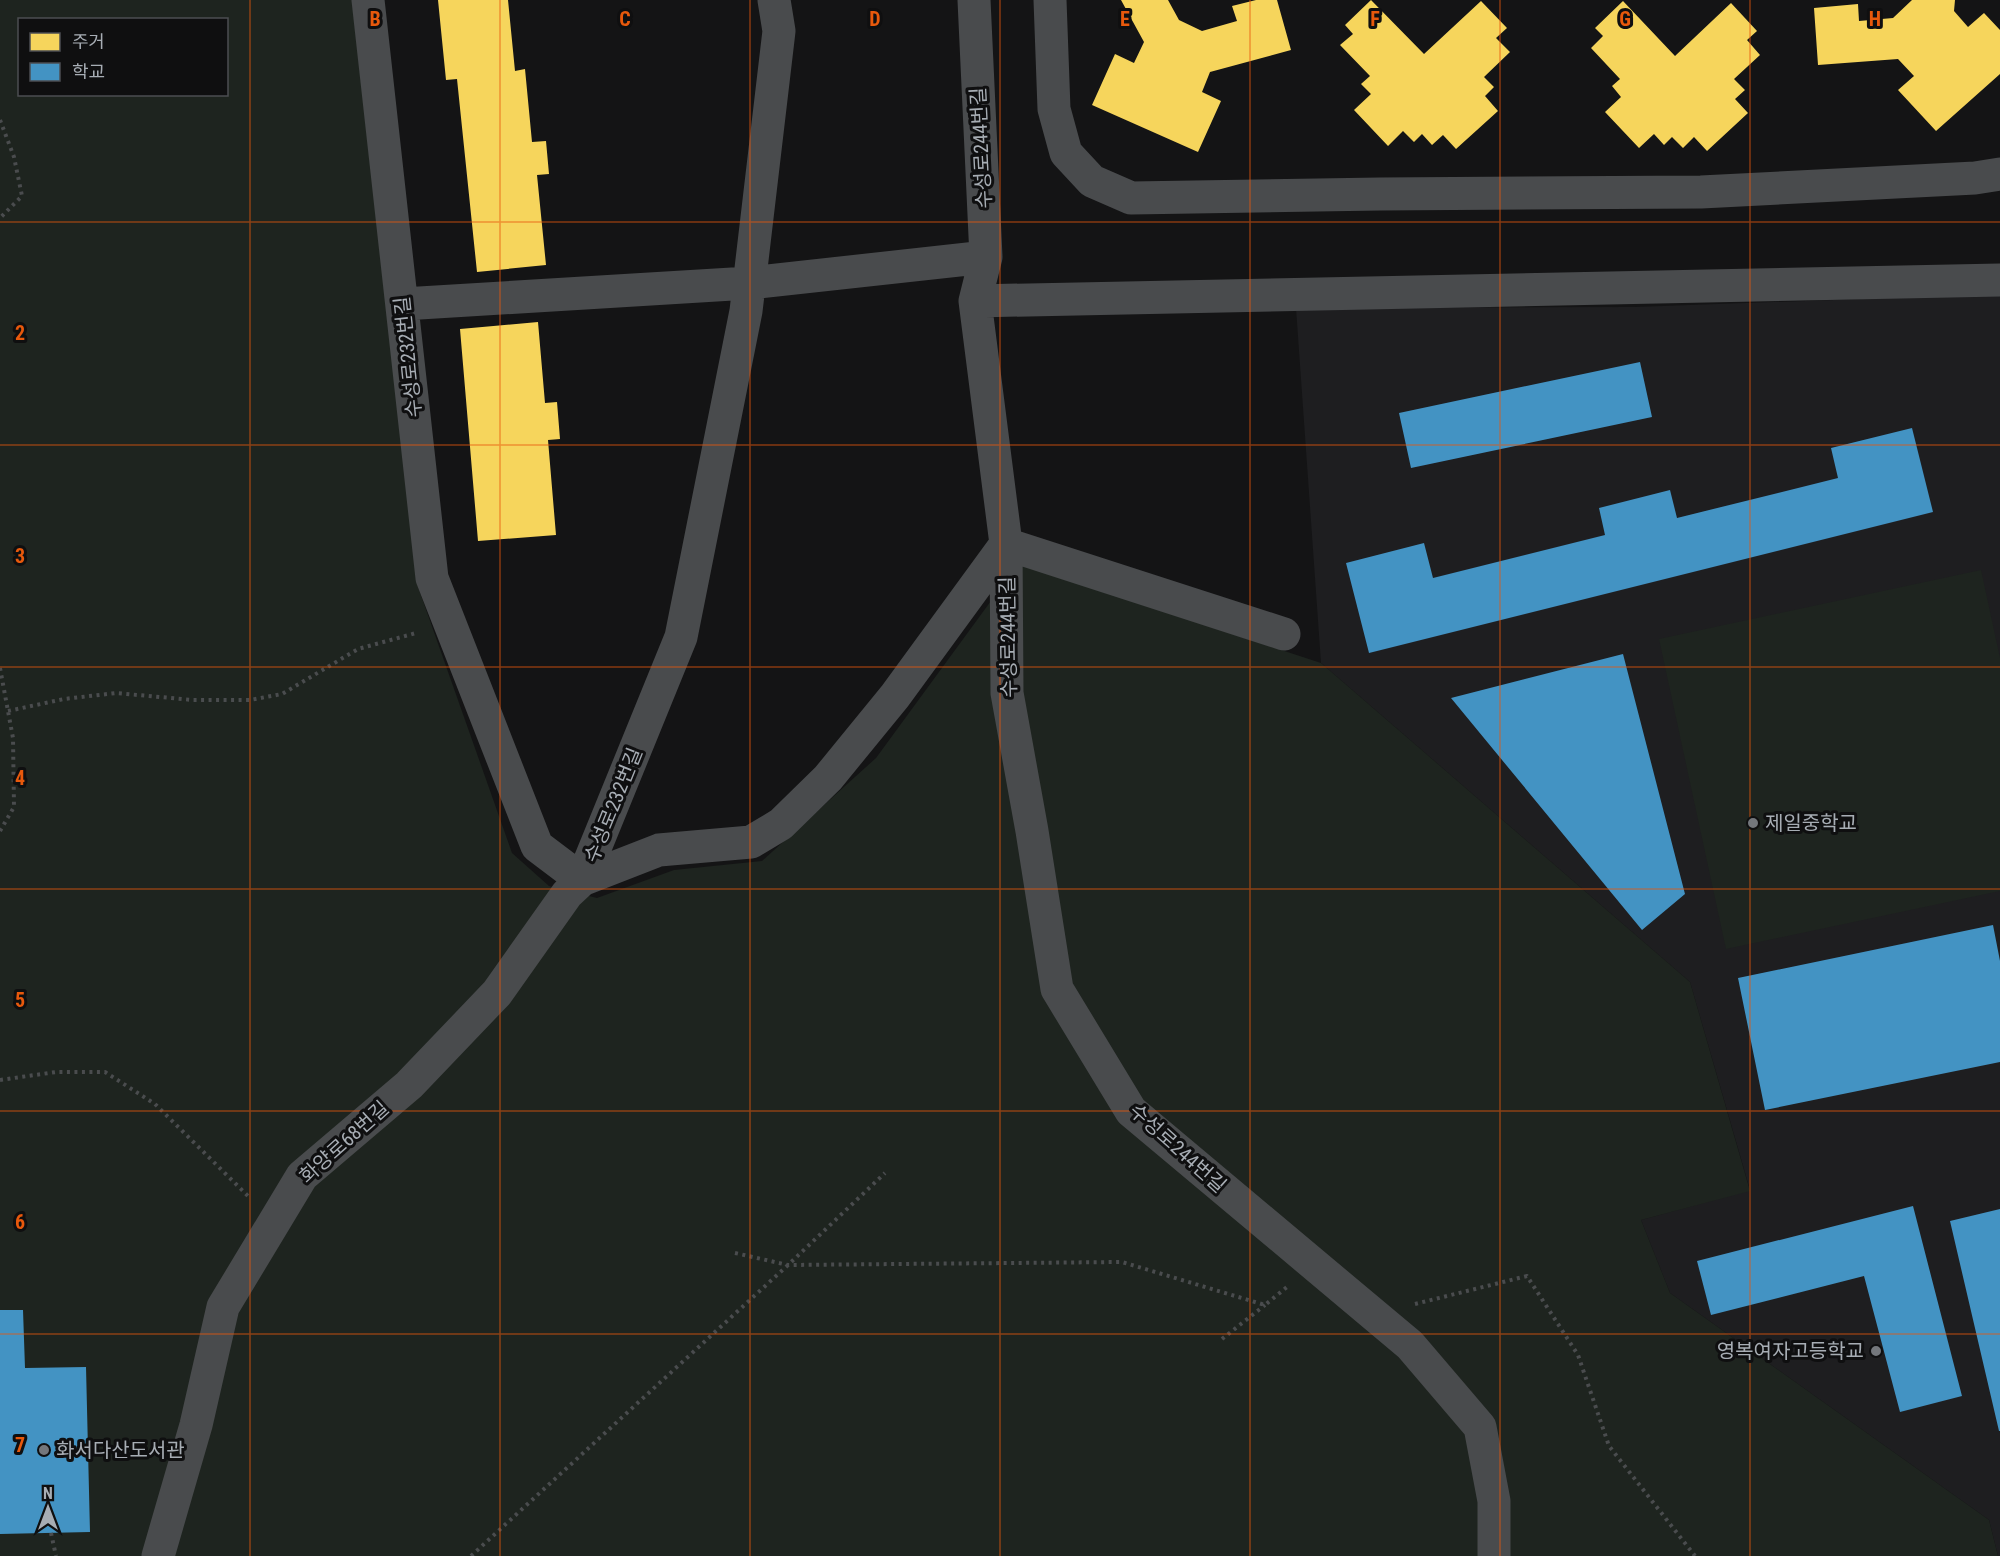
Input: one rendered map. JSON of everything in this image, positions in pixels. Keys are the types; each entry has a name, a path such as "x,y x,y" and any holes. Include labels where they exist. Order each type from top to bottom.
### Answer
{"street":[{"name":"수성로232번길","path":"368,0 432,578 537,846 582,880 681,637 746,310 779,31 774,0"},
{"name":"수성로244번길","path":"974,0 986,256 975,301 1006,544 1006,693 1032,831 1057,989 1131,1111 1410,1345 1480,1427 1494,1501 1494,1556"},
{"path":"1050,0 1054,109 1066,153 1092,181 1131,198 1701,192 1975,178 2000,174"},
{"path":"403,304 749,283 986,256"},
{"path":"975,301 2000,280"},
{"name":"수성로244번길","path":"582,880 659,850 751,842 781,824 828,778 896,696 1006,544"},
{"name":"수성로244번길","path":"1006,544 1284,634"},
{"name":"화양로68번길","path":"158,1556 196,1425 223,1306 273,1221 302,1176 409,1085 497,993 567,894 582,880"}],"path":[{"path":"0,120 14,157 22,196 0,218"},
{"path":"8,711 64,699 116,693 193,700 250,700 282,694 358,650 450,624"},
{"path":"0,668 13,738 14,807 0,831"},
{"path":"0,1080 56,1072 105,1072 155,1104 273,1221"},
{"path":"471,1556 885,1173"},
{"path":"735,1253 788,1265 1122,1262 1265,1305"},
{"path":"1221,1339 1314,1265"},
{"path":"1374,1315 1527,1276 1578,1354 1609,1446 1695,1556"},
{"path":"51,1533 56,1556"}],"shaded area":[{"path":"0,0 352,0 417,584 512,853 549,886 597,898 674,870 762,861 876,758 1018,564 1321,663 1690,982 1750,1191 1641,1220 1670,1293 1989,1520 1998,1556 0,1556"},
{"name":"제일중학교","path":"2000,294 2000,1556 1998,1556 1989,1520 1670,1293 1641,1220 1750,1190 1690,982 1321,663 1296,308 1635,307"},
{"path":"1981,570 2000,658 2000,891 1726,949 1659,639"}],"building: 주거":[{"path":"438,0 508,0 515,71 525,69 532,142 546,141 549,174 537,175 546,265 477,272 457,79 446,80"},
{"path":"1121,0 1168,0 1179,20 1202,31 1237,21 1232,6 1256,0 1277,0 1291,50 1210,72 1202,92 1221,101 1198,152 1092,105 1115,54 1134,63 1144,42"},
{"path":"1371,0 1424,54 1481,1 1507,28 1496,38 1510,52 1484,77 1494,87 1485,96 1498,111 1456,149 1443,135 1432,145 1422,134 1414,142 1403,131 1388,146 1354,110 1371,94 1361,84 1370,76 1340,45 1353,34 1345,25"},
{"path":"1912,0 1955,0 1954,11 1968,27 1984,13 2000,30 2000,74 1936,131 1898,90 1914,76 1898,59 1818,65 1814,8 1858,4 1859,21 1893,18"},
{"path":"1623,1 1675,56 1731,3 1757,31 1747,40 1760,55 1734,79 1745,90 1735,99 1748,113 1707,151 1694,137 1683,148 1672,137 1664,145 1654,134 1639,148 1605,112 1621,97 1612,86 1620,79 1591,48 1603,36 1595,28"},
{"path":"538,322 545,403 557,402 560,439 548,440 556,535 478,541 460,329"}],"building: 학교":[{"path":"1640,362 1652,417 1411,468 1399,413"},
{"path":"1912,428 1933,512 1369,653 1346,563 1424,543 1433,578 1605,535 1599,508 1670,490 1677,518 1838,478 1831,448"},
{"path":"1623,654 1685,894 1642,930 1451,698"},
{"path":"1993,925 2000,961 2000,1062 1765,1110 1738,978"},
{"path":"1913,1206 1962,1396 1900,1412 1864,1276 1711,1315 1697,1261"},
{"path":"2000,1209 2000,1431 1999,1431 1950,1221"},
{"name":"화서다산도서관","path":"0,1310 23,1310 25,1368 86,1367 90,1532 0,1534"}],"place":[{"name":"제일중학교","path":"1753,823"},
{"name":"영복여자고등학교","path":"1876,1351"},
{"name":"화서다산도서관","path":"44,1450"}]}
